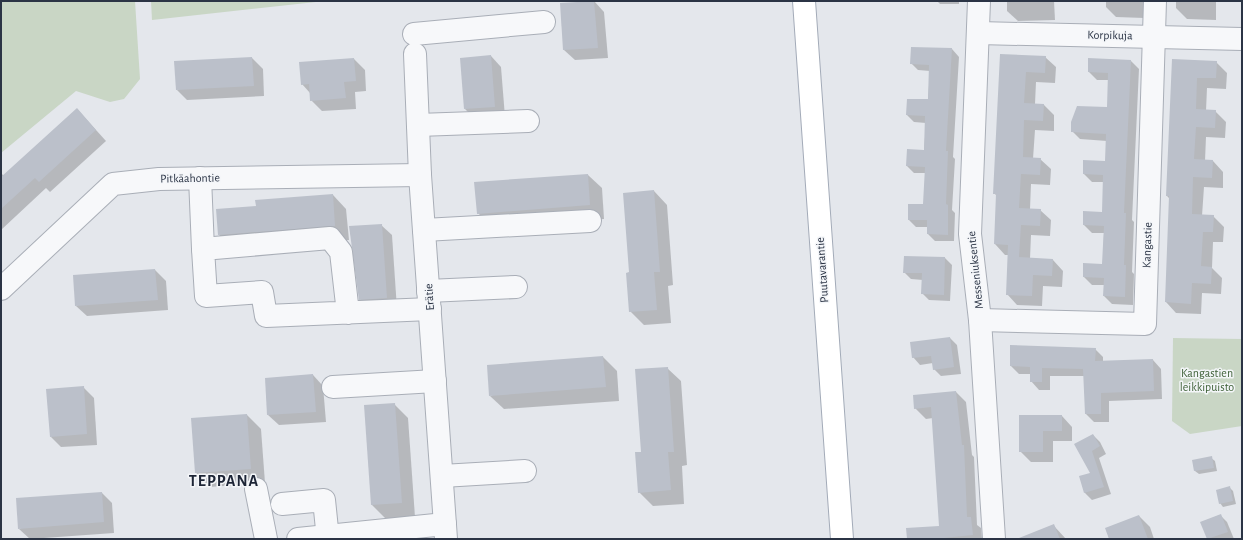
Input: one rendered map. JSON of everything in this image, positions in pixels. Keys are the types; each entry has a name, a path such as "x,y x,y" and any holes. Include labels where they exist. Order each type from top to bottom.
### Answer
{"main road":[{"name":"Puutavarantie","path":"804,1 842,539"}],"street":[{"name":"Messeniuksentie","path":"979,1 970,234 980,320 994,539"},
{"name":"Kangastie","path":"980,320 1145,324 1155,1"},
{"name":"Erätie","path":"445,532 420,175 415,44 544,22"},
{"name":"Korpikuja","path":"978,33 1242,39"},
{"path":"418,125 528,121"},
{"name":"Pitkäahontie","path":"1,289 113,184 159,179 420,175"},
{"path":"200,178 206,296 262,292 266,316 348,313 516,287"},
{"path":"424,230 590,221"},
{"path":"203,249 330,238 341,252 348,313"},
{"path":"333,387 435,381"},
{"path":"442,476 525,471"},
{"path":"256,489 266,539"},
{"path":"282,504 324,500 328,537"},
{"path":"298,539 445,532"}],"green space":[{"path":"1,1 135,1 140,79 124,99 110,102 76,91 1,153"},
{"path":"151,1 325,1 152,20"},
{"name":"Kangastien leikkipuisto","path":"1173,338 1242,339 1242,426 1190,434 1172,421"}],"building":[{"path":"594,1 598,48 563,50 560,3"},
{"path":"911,47 952,48 946,151 948,151 946,204 948,205 948,235 927,234 927,220 908,220 908,204 923,204 925,167 906,166 907,149 924,150 925,116 906,115 907,99 928,99 929,65 910,64"},
{"path":"1000,54 1046,56 1045,73 1026,72 1024,103 1044,104 1043,121 1024,120 1023,157 1041,158 1040,175 1021,174 1019,208 1041,209 1040,226 1021,225 1019,257 1053,259 1052,276 1033,275 1032,296 1006,295 1008,245 994,244 996,194 993,194"},
{"path":"491,55 495,107 464,109 460,58"},
{"path":"252,57 254,86 176,90 174,61"},
{"path":"354,58 356,81 344,82 346,98 310,101 309,84 301,85 299,62"},
{"path":"1088,58 1131,60 1124,213 1126,213 1124,265 1126,265 1125,297 1103,296 1104,278 1083,277 1083,263 1102,264 1104,226 1083,225 1083,211 1102,212 1103,175 1083,174 1083,160 1105,161 1106,134 1071,132 1071,122 1077,106 1107,107 1108,73 1088,72"},
{"path":"1172,59 1217,61 1216,78 1197,78 1196,109 1216,110 1215,128 1196,127 1194,159 1213,160 1212,178 1193,177 1192,214 1214,215 1213,232 1203,232 1201,266 1212,267 1211,284 1192,283 1191,304 1165,302 1169,196 1166,196"},
{"path":"77,108 96,130 39,182 35,178 1,209 1,177"},
{"path":"588,174 590,205 477,214 474,182"},
{"path":"654,190 660,272 654,272 657,310 629,312 626,273 629,272 623,193"},
{"path":"333,194 335,226 218,235 216,209 256,206 255,200"},
{"path":"382,224 387,298 359,300 349,226"},
{"path":"904,256 945,257 944,295 921,294 922,273 903,273"},
{"path":"155,269 158,300 75,306 73,275"},
{"path":"950,337 954,367 933,370 931,356 912,358 910,342"},
{"path":"1010,345 1096,348 1095,361 1153,359 1154,391 1101,393 1101,414 1085,414 1083,369 1042,368 1042,382 1030,382 1030,367 1010,366"},
{"path":"603,356 606,387 489,396 487,365"},
{"path":"668,367 674,452 668,452 671,490 638,493 635,452 641,452 635,369"},
{"path":"313,374 316,412 267,415 265,378"},
{"path":"84,386 87,434 50,437 46,389"},
{"path":"956,391 962,445 964,445 967,517 971,517 973,535 934,539 907,539 906,528 939,526 931,407 914,409 913,395"},
{"path":"395,403 402,503 371,505 364,405"},
{"path":"247,414 251,469 195,473 191,418"},
{"path":"1019,415 1062,415 1062,431 1043,431 1043,452 1019,452"},
{"path":"1093,434 1100,446 1092,451 1104,487 1084,493 1079,476 1090,473 1074,444"},
{"path":"1212,456 1214,468 1194,471 1192,460"},
{"path":"1230,486 1233,501 1219,504 1216,490"},
{"path":"102,492 104,522 18,529 16,498"},
{"path":"1221,514 1228,532 1207,539 1200,522"},
{"path":"1139,515 1148,539 1109,539 1105,528"},
{"path":"1054,524 1060,539 1019,539 1019,538"}],"district":[{"name":"TEPPANA","path":"224,480"}]}
